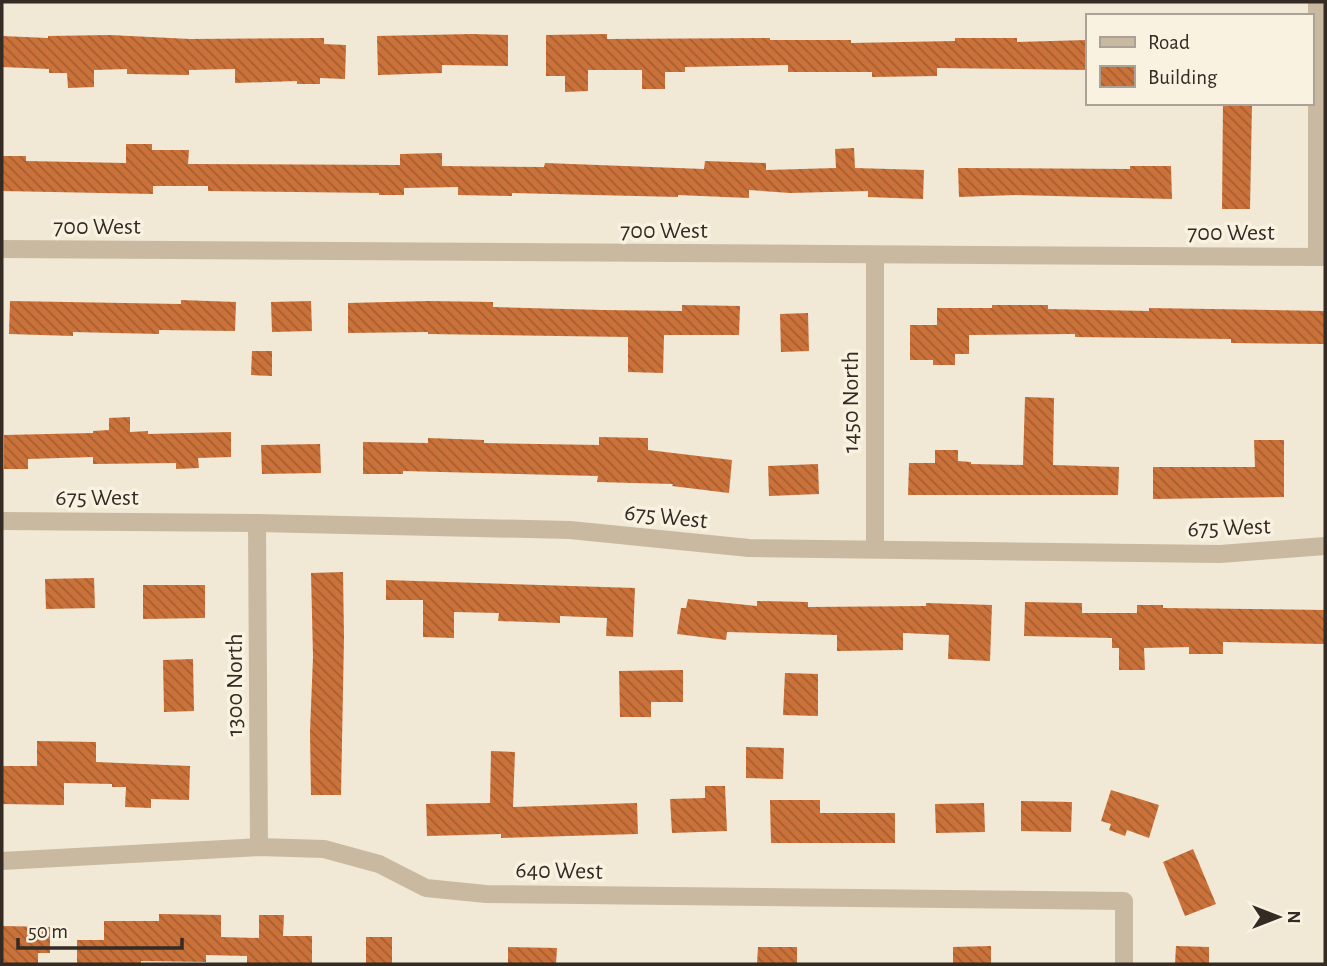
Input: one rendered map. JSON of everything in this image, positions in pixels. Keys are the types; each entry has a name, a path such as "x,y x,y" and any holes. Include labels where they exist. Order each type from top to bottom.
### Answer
{"street":[{"path":"1317,2 1321,257"},
{"name":"700 West","path":"2,250 1321,257"},
{"name":"1450 North","path":"875,256 875,548"},
{"name":"675 West","path":"2,521 570,530 749,548 1220,554 1325,546"},
{"name":"1300 North","path":"257,523 259,848"},
{"name":"640 West","path":"2,861 259,848 324,849 379,864 426,888 486,894 1125,901 1124,964"}],"building":[{"path":"607,34 607,39 851,40 851,43 955,41 955,38 1017,38 1017,42 1086,40 1086,70 937,68 937,76 872,77 872,72 788,72 788,65 685,67 685,72 665,72 665,89 642,89 642,70 588,70 588,91 565,92 565,76 546,76 546,35"},
{"path":"110,35 190,39 324,38 324,44 346,45 345,79 320,78 320,84 297,84 297,81 235,83 235,69 189,70 189,75 127,74 127,69 94,70 94,87 68,88 67,73 49,73 49,69 2,67 2,36 48,38"},
{"path":"508,35 508,66 442,65 442,73 378,75 377,36"},
{"path":"1223,105 1252,105 1250,209 1222,209"},
{"path":"126,144 152,144 152,150 189,150 188,164 400,165 400,154 442,153 442,166 544,167 545,163 704,169 705,161 766,163 766,170 836,168 835,149 854,148 855,168 924,170 923,199 868,197 868,191 790,193 749,190 749,198 512,193 512,196 458,195 458,187 404,188 404,195 208,191 208,186 153,186 153,194 2,191 2,156 26,156 26,161 126,163"},
{"path":"1130,166 1171,166 1172,199 1015,195 959,197 958,168 1130,169"},
{"path":"181,300 236,302 235,331 159,330 159,334 73,332 73,336 9,334 10,301 181,304"},
{"path":"311,301 312,331 272,332 271,302"},
{"path":"493,302 493,307 603,310 682,311 682,305 740,306 739,335 664,335 663,373 628,372 628,337 428,332 348,333 348,303"},
{"path":"992,305 1048,305 1048,309 1149,311 1149,308 1325,311 1325,344 1231,343 1231,339 1075,337 1075,334 969,335 969,354 955,354 955,365 933,365 933,360 910,360 910,325 937,325 937,308 992,308"},
{"path":"808,313 809,351 781,352 780,314"},
{"path":"252,351 272,351 272,376 251,375"},
{"path":"1025,397 1054,398 1053,465 1119,467 1118,495 908,495 909,463 935,463 935,450 958,450 958,461 971,464 1023,465"},
{"path":"130,417 130,432 231,432 231,457 198,458 199,468 176,469 176,463 93,464 93,457 28,459 28,469 4,469 4,435 93,433 109,430 109,418"},
{"path":"599,437 648,438 648,450 732,460 729,493 672,486 673,484 597,482 598,476 403,471 403,474 363,474 363,442 428,443 428,438 484,440 484,443 599,445"},
{"path":"1254,440 1284,440 1284,497 1153,499 1153,467 1255,467"},
{"path":"320,444 321,473 262,474 261,445"},
{"path":"818,464 819,494 769,496 768,466"},
{"path":"343,572 341,795 311,795 311,573"},
{"path":"94,578 95,608 46,609 45,579"},
{"path":"386,580 635,588 633,637 606,636 607,618 560,616 560,623 498,621 499,613 454,612 454,638 423,637 423,600 386,600"},
{"path":"143,585 205,585 205,618 143,619"},
{"path":"688,599 757,606 757,601 808,602 808,607 926,606 926,603 992,605 990,661 948,659 949,635 903,633 903,650 837,651 837,635 727,632 726,640 677,634 681,608 686,608"},
{"path":"1025,602 1082,603 1082,613 1137,613 1137,605 1163,605 1163,608 1325,610 1325,644 1223,642 1223,654 1189,654 1189,647 1144,648 1145,670 1119,670 1119,648 1112,648 1112,638 1024,636"},
{"path":"193,659 194,711 164,712 163,660"},
{"path":"683,670 683,702 651,702 651,717 620,717 619,671"},
{"path":"785,673 818,674 818,716 783,715"},
{"path":"37,741 96,742 96,762 190,766 189,800 151,799 151,808 125,807 126,787 64,783 64,805 2,804 2,766 37,766"},
{"path":"746,747 784,748 783,779 746,778"},
{"path":"491,751 515,752 513,807 637,803 638,834 501,838 501,834 427,836 426,804 490,803"},
{"path":"705,786 725,786 727,831 672,833 670,799 705,798"},
{"path":"1111,790 1159,805 1149,838 1127,830 1125,836 1109,830 1111,824 1101,821"},
{"path":"770,800 820,800 820,813 895,813 895,843 771,843"},
{"path":"1021,801 1072,802 1071,832 1021,831"},
{"path":"984,803 985,832 936,833 935,804"},
{"path":"1193,849 1216,904 1185,916 1163,862"},
{"path":"159,914 221,915 221,937 259,938 259,915 284,915 283,936 312,936 312,964 247,964 247,956 206,955 206,962 77,964 77,940 104,940 104,921 159,921"},
{"path":"2,926 50,927 50,953 38,953 38,964 2,964"},
{"path":"366,937 392,937 392,964 366,964"},
{"path":"991,946 991,964 953,964 953,947"},
{"path":"1176,946 1209,947 1209,964 1175,964"},
{"path":"508,947 557,948 556,964 508,964"},
{"path":"758,947 797,947 797,964 757,964"}]}
